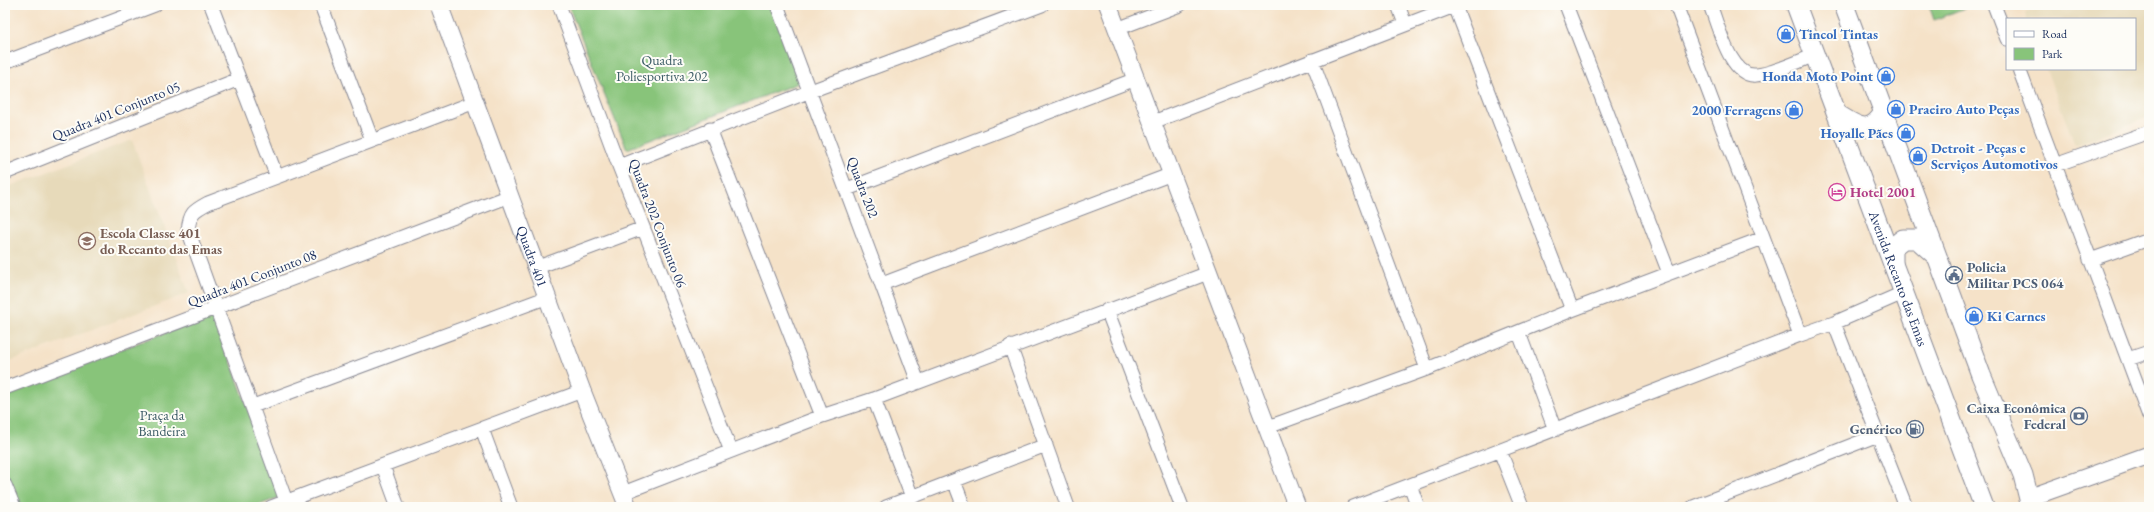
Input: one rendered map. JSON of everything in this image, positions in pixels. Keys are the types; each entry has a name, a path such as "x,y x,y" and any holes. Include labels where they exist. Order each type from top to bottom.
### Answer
{"main road":[{"name":"Avenida Recanto das Emas","path":"1796,5 1983,506"},
{"path":"1844,5 1981,375 2023,475 2037,503"},
{"path":"1837,114 1857,126 1868,128 1877,123 1884,112"},
{"path":"1893,265 1893,246 1897,242 1909,237 1924,243 1936,256"}],"street":[{"path":"5,62 155,5"},
{"path":"211,5 277,177"},
{"path":"321,5 372,140"},
{"name":"Quadra 401","path":"439,5 538,267 582,391 625,500"},
{"name":"Quadra 202 Conjunto 06","path":"559,5 619,166 731,451"},
{"name":"Quadra 202","path":"777,5 808,92 847,189 918,382"},
{"path":"619,166 710,129 1042,5"},
{"path":"1108,5 1153,122 1208,273 1298,507"},
{"path":"1117,29 1180,5"},
{"path":"1398,5 1406,24"},
{"path":"1153,122 1456,5 1572,310"},
{"path":"1566,5 1669,273"},
{"path":"1676,5 1800,335"},
{"path":"1710,5 1730,55 1736,67 1741,72 1756,75 1815,55"},
{"path":"1994,5 2006,36"},
{"path":"1312,60 1427,369"},
{"path":"2019,70 2149,416"},
{"name":"Quadra 401 Conjunto 05","path":"5,173 239,79"},
{"path":"847,189 1136,79"},
{"path":"286,501 253,406 188,230 189,218 195,210 208,203 476,102"},
{"path":"710,129 822,416"},
{"path":"2055,166 2149,132"},
{"path":"882,284 1172,174"},
{"name":"Quadra 401 Conjunto 08","path":"5,388 510,196"},
{"path":"538,267 643,228"},
{"path":"1268,427 1427,369 1572,310 1763,238"},
{"path":"2090,260 2149,239"},
{"path":"625,500 731,451 1208,273"},
{"path":"1353,507 1834,323 1903,294"},
{"path":"253,406 548,296"},
{"path":"1107,310 1182,507"},
{"path":"1834,323 1906,507"},
{"path":"1518,333 1555,430"},
{"path":"1010,346 1068,507"},
{"path":"2128,359 2149,352"},
{"path":"271,507 582,391"},
{"path":"874,398 912,497"},
{"path":"482,429 511,507"},
{"path":"1693,507 1878,435"},
{"path":"886,507 1046,445"},
{"path":"1500,451 1522,507"},
{"path":"2037,503 2149,455"},
{"path":"383,466 398,507"},
{"path":"954,481 964,507"},
{"path":"5,484 14,507"},
{"path":"1410,485 1418,507"}],"shaded area":[{"path":"2047,5 2149,5 2149,117 2075,145 2046,70 2136,70 2136,18 2027,18 2025,13"},
{"name":"Escola Classe 401 do Recanto das Emas","path":"132,140 189,293 5,363 5,188"}],"green space":[{"name":"Quadra Poliesportiva 202","path":"568,5 770,5 801,82 627,149"},
{"path":"1929,5 1972,5 1934,20"},
{"name":"Praça da Bandeira","path":"214,315 280,497 254,507 19,507 5,471 5,392"}],"place":[{"name":"Tincol Tintas","path":"1786,34"},
{"name":"Honda Moto Point","path":"1886,76"},
{"name":"Praeiro Auto Peças","path":"1896,109"},
{"name":"2000 Ferragens","path":"1794,110"},
{"name":"Hoyalle Pães","path":"1906,133"},
{"name":"Detroit - Peças e Serviços Automotivos","path":"1918,156"},
{"name":"Hotel 2001","path":"1837,192"},
{"name":"Escola Classe 401 do Recanto das Emas","path":"87,241"},
{"name":"Policia Militar PCS 064","path":"1954,275"},
{"name":"Ki Carnes","path":"1974,316"},
{"name":"Caixa Econômica Federal","path":"2079,416"},
{"name":"Genérico","path":"1915,429"}]}
